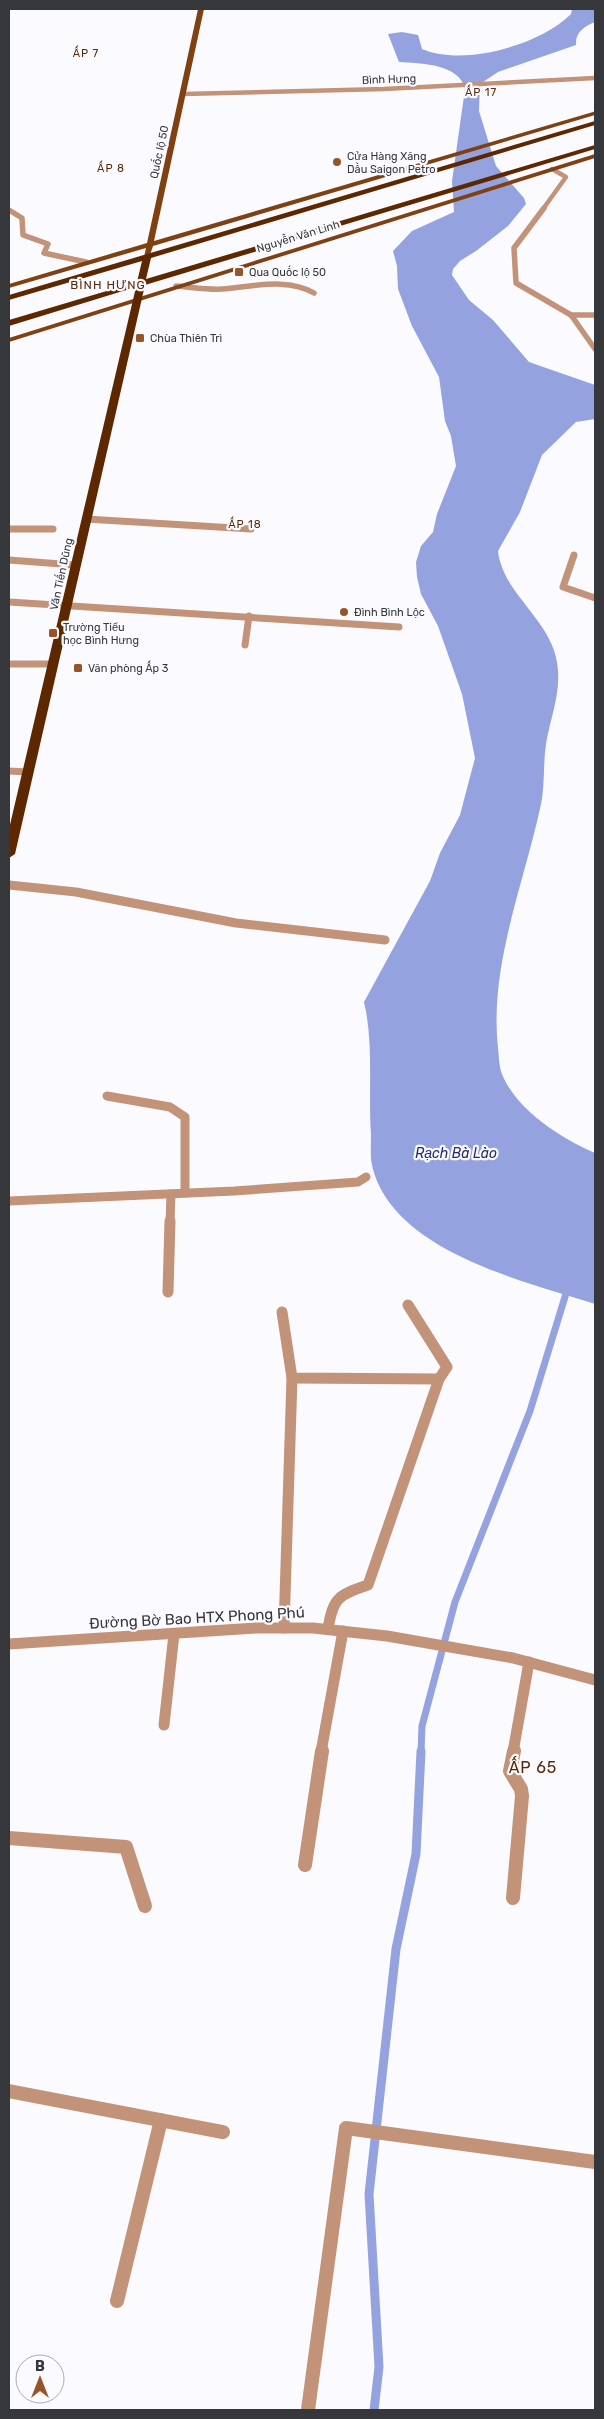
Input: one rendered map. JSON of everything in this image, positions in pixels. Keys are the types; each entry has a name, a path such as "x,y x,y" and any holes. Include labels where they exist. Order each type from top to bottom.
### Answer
{"highway":[{"name":"Nguyễn Văn Linh","path":"9,298 595,123"},
{"name":"Nguyễn Văn Linh","path":"9,323 141,281 595,147"},
{"name":"Quốc lộ 50","path":"136,300 147,256"},
{"name":"Văn Tiến Dũng","path":"9,854 136,300"}],"main road":[{"name":"Quốc lộ 50","path":"147,256 201,9"},
{"path":"9,286 595,113"},
{"name":"Nguyễn Văn Linh","path":"9,340 526,176 595,156"},
{"path":"388,175 401,180"}],"street":[{"name":"Bình Hưng","path":"183,94 394,88 595,78"},
{"path":"552,169 566,177 514,248 516,283 571,315 595,349"},
{"path":"9,210 22,218 23,235 48,244 44,253 86,262"},
{"path":"176,286 221,289 274,284 309,288 314,293"},
{"path":"571,315 595,314"},
{"path":"86,519 251,529"},
{"path":"9,529 53,529"},
{"path":"574,556 562,587 581,595 595,598"},
{"path":"9,560 74,565"},
{"path":"9,602 399,627"},
{"path":"245,645 249,616"},
{"path":"9,664 53,664"},
{"path":"9,771 28,772"},
{"path":"9,886 76,892 236,923 385,940"},
{"path":"108,1096 170,1107 185,1117 185,1193"},
{"path":"9,1201 171,1194 358,1182 366,1177"},
{"path":"168,1292 171,1194"},
{"path":"328,1629 332,1604 338,1596 368,1585 439,1379 447,1367 408,1305"},
{"path":"282,1312 292,1378 284,1628"},
{"path":"292,1378 439,1379"},
{"name":"Đường Bờ Bao HTX Phong Phú","path":"9,1644 284,1628 328,1629 387,1636 529,1662"},
{"path":"305,1865 324,1734 343,1631"},
{"path":"164,1725 174,1634"},
{"path":"513,1898 522,1796 521,1789 511,1774 510,1768 529,1662 595,1680"},
{"path":"9,1838 126,1847 145,1906"},
{"path":"9,2091 223,2132"},
{"path":"117,2301 161,2120"},
{"path":"308,2410 346,2128 595,2162"}],"water":[{"name":"Rạch Bà Lào","path":"572,9 595,9 595,22 579,33 576,45 498,72 480,84 479,111 496,166 524,198 526,204 508,226 460,261 453,269 452,275 469,300 493,320 529,362 595,385 595,419 576,422 542,455 520,512 498,551 502,567 509,582 548,637 555,653 558,680 546,744 541,804 503,956 497,1017 500,1068 518,1100 541,1122 569,1140 595,1153 595,1304 498,1273 464,1258 432,1241 405,1220 384,1195 371,1158 370,1051 364,1002 430,881 440,853 460,815 475,758 462,694 438,626 421,594 417,577 416,562 421,546 433,532 437,514 456,466 451,436 445,421 439,377 412,326 398,289 397,266 393,251 412,231 454,212 452,181 465,89 462,81 456,74 438,66 399,62 388,34 402,32 418,35 422,49 439,54 479,54 501,50 541,35 571,14"}],"waterway":[{"path":"421,1752 422,1726 455,1602 530,1411 568,1287"},
{"path":"374,2410 379,2367 369,2194 396,1949 416,1854 421,1751"}],"place":[{"name":"Cửa Hàng Xăng Dầu Saigon Petro","path":"337,162"},
{"name":"Qua Quốc lộ 50","path":"239,272"},
{"name":"Chùa Thiên Trì","path":"140,338"},
{"name":"Đình Bình Lộc","path":"344,612"},
{"name":"Trường Tiểu học Bình Hưng","path":"53,633"},
{"name":"Văn phòng Ấp 3","path":"78,668"}],"district":[{"name":"ẤP 7","path":"86,53"},
{"name":"ẤP 17","path":"481,92"},
{"name":"ẤP 8","path":"111,168"},
{"name":"BÌNH HƯNG","path":"108,285"},
{"name":"ẤP 18","path":"245,524"},
{"name":"ẤP 65","path":"533,1767"}]}
